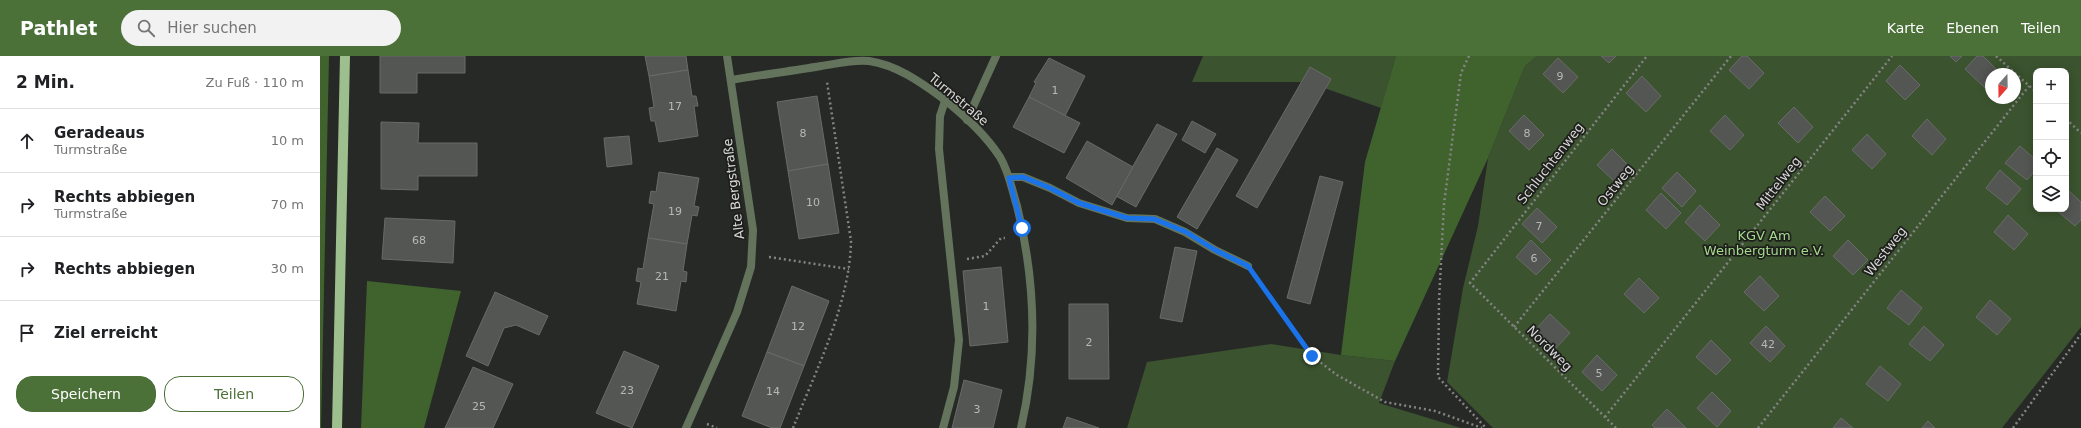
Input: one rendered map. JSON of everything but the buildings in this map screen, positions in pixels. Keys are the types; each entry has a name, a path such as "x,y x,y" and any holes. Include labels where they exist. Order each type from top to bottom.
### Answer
{"main road":[{"path":"337,428 345,56"}],"street":[{"name":"Alte Bergstraße","path":"686,428 737,312 751,267 753,230 727,56"},
{"path":"967,120 996,56"},
{"name":"Turmstraße","path":"731,80 824,65 868,61 883,65 917,79 946,101 982,133 1001,158 1009,178 1024,237 1031,280 1031,366 1026,405 1021,428"},
{"path":"943,428 954,387 958,340 939,149 940,116 946,101"},
{"path":"1009,178 1023,177 1050,188 1079,203 1127,218 1154,219 1186,232 1215,250 1248,266"}],"path":[{"path":"1470,56 1461,73 1444,204 1438,301 1438,377 1486,428"},
{"name":"Schluchtenweg","path":"1470,283 1647,56"},
{"name":"Ostweg","path":"1514,327 1731,56"},
{"name":"Mittelweg","path":"1604,417 1892,56"},
{"path":"1996,56 2033,89"},
{"path":"793,428 839,310 849,270 851,241 824,65"},
{"name":"Westweg","path":"1758,428 2029,86"},
{"path":"2069,122 2081,133"},
{"path":"951,261 985,256 1001,238 1024,237"},
{"path":"751,254 849,270"},
{"path":"1248,266 1312,356 1337,375 1385,402 1435,411 1482,428"},
{"name":"Nordweg","path":"1470,283 1616,428"},
{"path":"2013,428 2081,334"}],"green space":[{"path":"320,56 329,56 321,428 320,428"},
{"path":"1203,56 1396,56 1381,108 1307,82 1192,82"},
{"path":"1396,56 1537,56 1525,66 1488,158 1395,361 1341,355 1365,162"},
{"name":"KGV Am Weinbergturm e.V.","path":"1537,56 2081,56 2081,327 2002,428 1493,428 1447,382 1463,288 1478,226 1488,158 1525,66"},
{"path":"367,281 461,291 424,428 361,428"},
{"path":"1271,344 1341,355 1395,361 1379,403 1461,428 1127,428 1147,362"}],"route":[{"path":"1022,228 1009,178 1023,177 1050,188 1079,203 1127,218 1154,219 1186,232 1215,250 1248,266 1312,356"}]}
